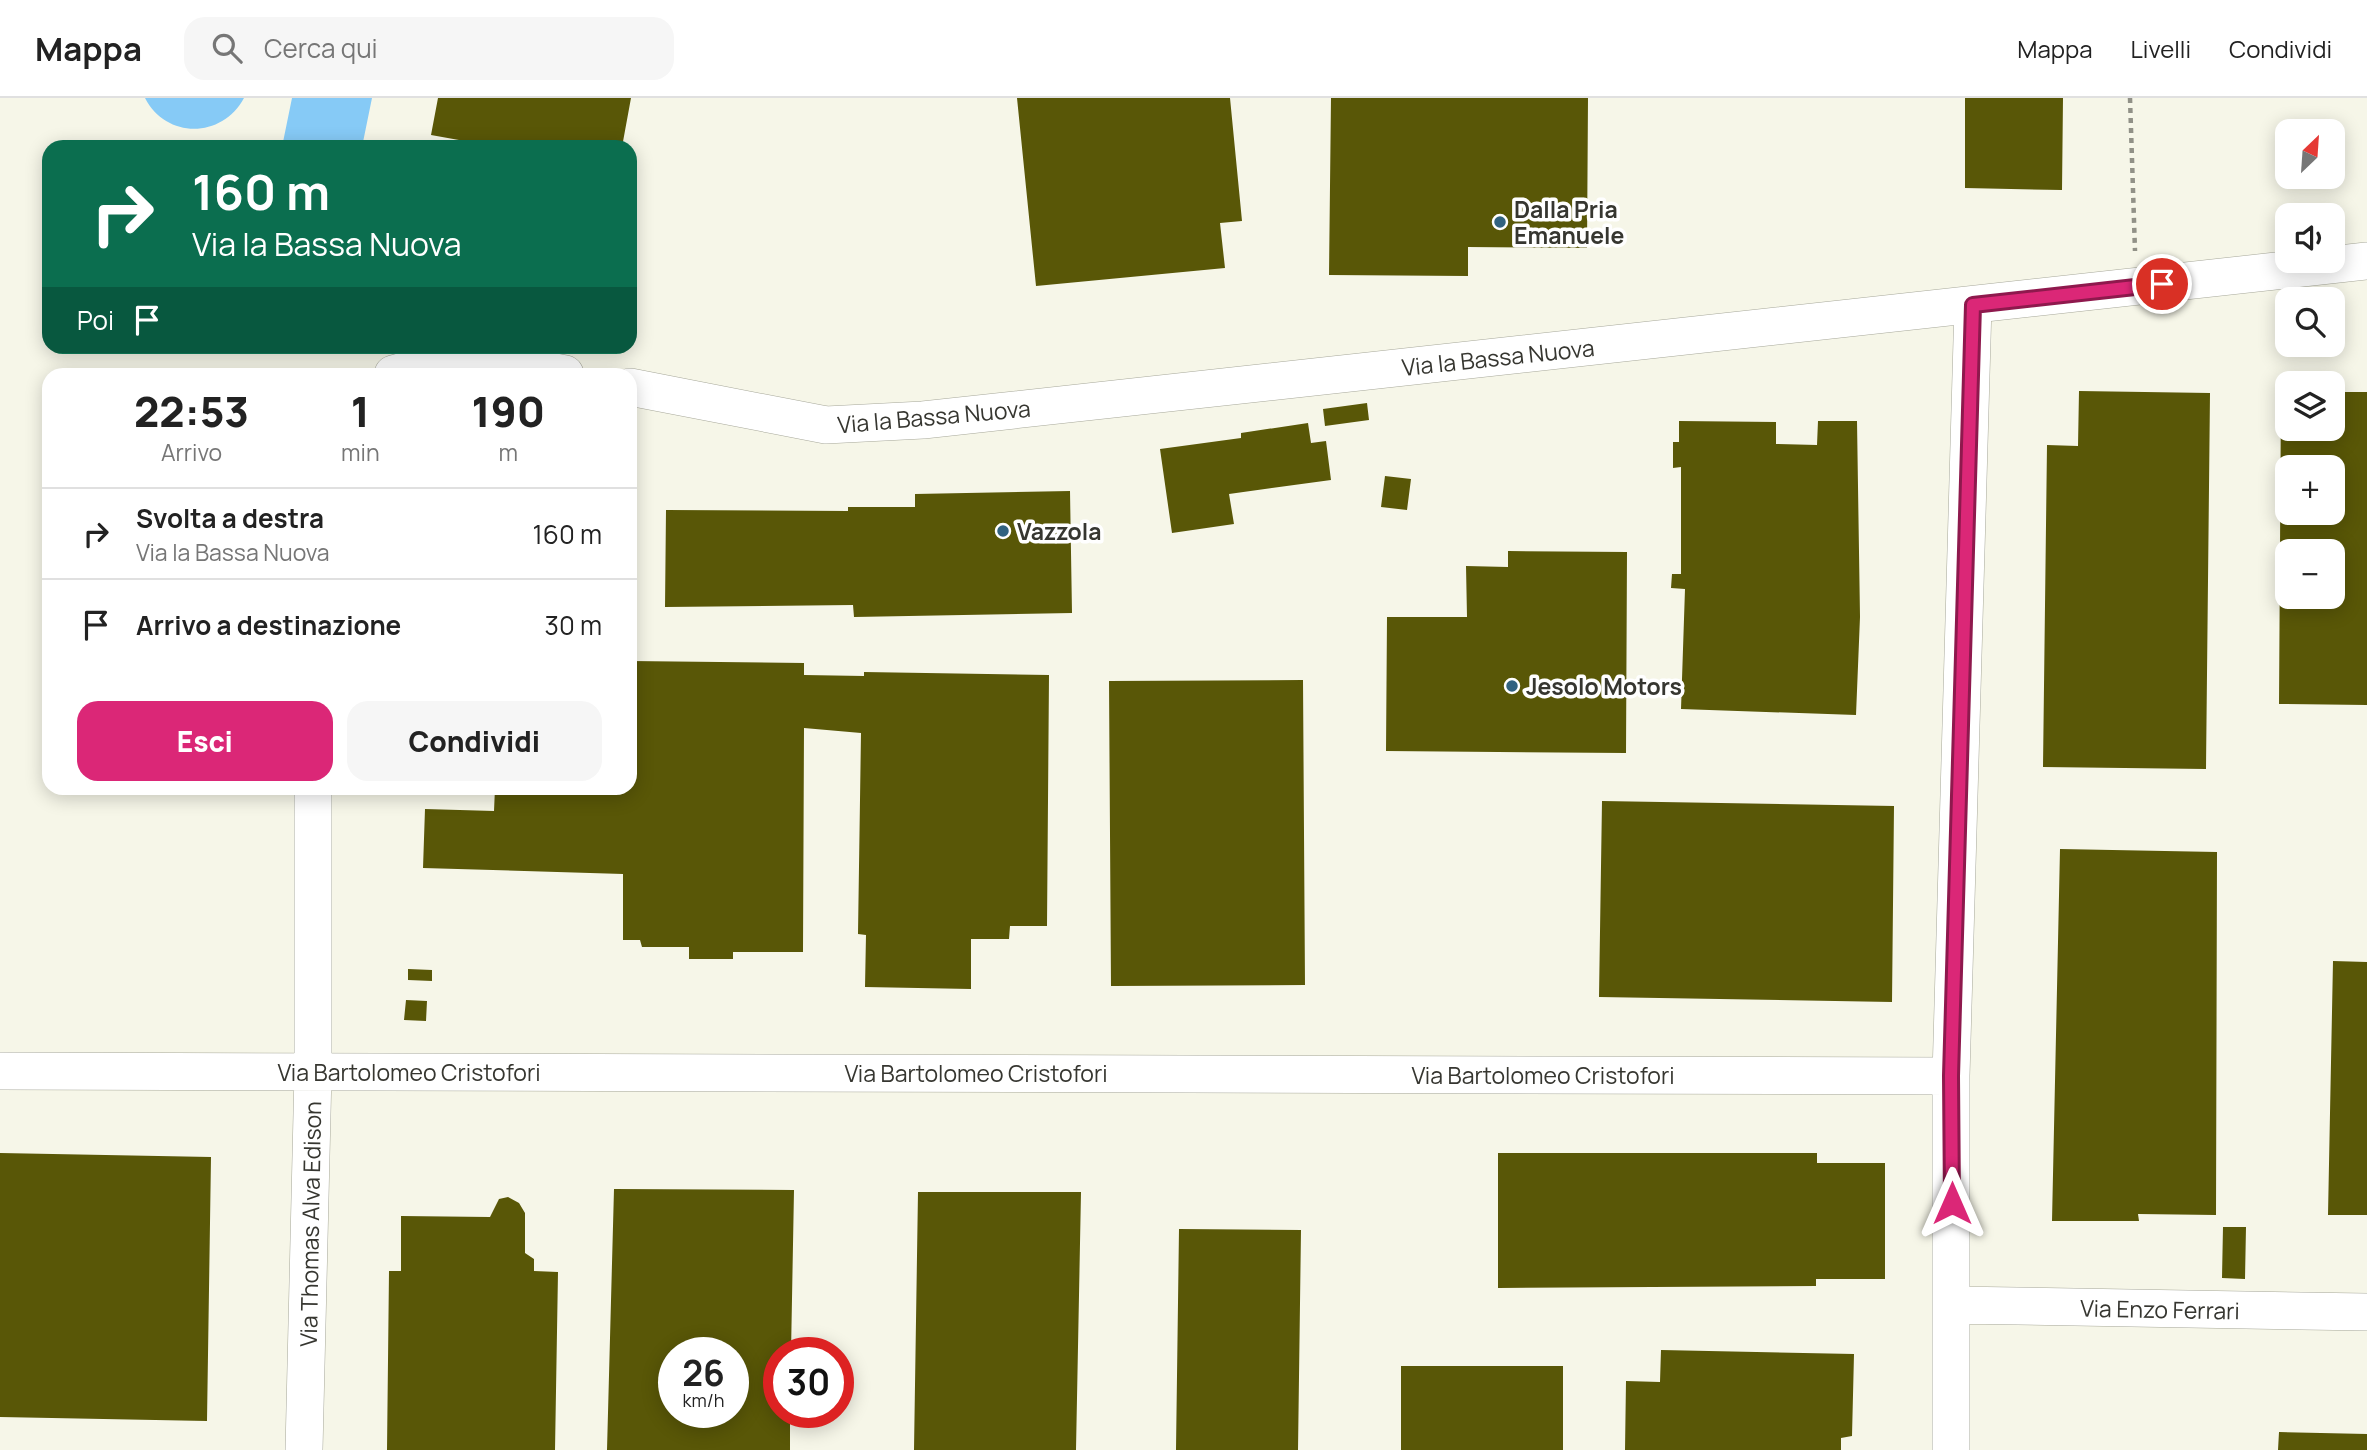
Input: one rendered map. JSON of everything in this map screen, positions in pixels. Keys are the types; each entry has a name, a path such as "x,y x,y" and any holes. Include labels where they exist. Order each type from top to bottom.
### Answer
{"street":[{"name":"Via la Bassa Nuova","path":"637,388 826,425 909,421 2367,261"},
{"path":"1951,1450 1951,1076 1973,305"},
{"path":"415,368 462,355 532,368"},
{"name":"Via Thomas Alva Edison","path":"304,1450 313,1072 313,795"},
{"name":"Via Bartolomeo Cristofori","path":"0,1070 1951,1076"},
{"name":"Via Enzo Ferrari","path":"1953,1305 2367,1312"}],"path":[{"path":"2130,98 2136,287"}],"water":[{"path":"145,98 244,98 222,121 209,127 194,129 166,121 154,111"},
{"path":"292,98 372,98 363,140 283,140"}],"building":[{"path":"438,98 631,98 623,140 459,140 431,135"},
{"path":"1017,98 1230,98 1242,221 1220,223 1225,268 1036,286"},
{"path":"1331,98 1588,98 1587,248 1468,247 1468,276 1329,275"},
{"path":"1965,98 2063,98 2062,190 1965,188"},
{"path":"2079,391 2210,393 2206,769 2043,767 2047,445 2078,446"},
{"path":"2345,392 2367,392 2367,705 2279,704 2280,609 2345,609 2345,539 2280,539 2280,525 2345,525 2345,455 2281,455 2281,441 2345,441"},
{"path":"1367,403 1369,420 1325,426 1323,409"},
{"path":"1679,421 1776,422 1776,444 1817,445 1818,421 1857,421 1860,617 1856,715 1681,709 1685,589 1671,588 1672,574 1681,574 1681,467 1673,468 1673,442 1679,442"},
{"path":"1308,423 1311,443 1326,441 1331,480 1229,494 1234,524 1172,533 1160,449 1241,438 1241,433"},
{"path":"1385,476 1411,479 1407,510 1381,507"},
{"path":"1070,491 1072,613 854,617 853,605 665,607 666,510 848,511 848,507 915,507 915,494"},
{"path":"1508,551 1627,552 1626,753 1386,751 1387,617 1467,617 1466,566 1508,567"},
{"path":"637,661 804,663 804,675 864,676 864,672 1049,675 1047,926 1010,926 1009,939 971,939 971,989 865,987 866,935 858,934 861,733 804,728 803,952 733,952 733,959 689,959 689,947 642,947 640,940 623,940 623,874 423,868 425,809 494,811 495,795 637,795"},
{"path":"1303,680 1305,985 1111,986 1109,681"},
{"path":"1602,801 1894,806 1892,1002 1599,997"},
{"path":"2060,849 2217,852 2216,1215 2138,1214 2139,1221 2052,1221"},
{"path":"2333,961 2367,962 2367,1215 2328,1215"},
{"path":"408,969 432,970 432,981 408,980"},
{"path":"406,1000 427,1001 426,1021 404,1020"},
{"path":"0,1153 211,1157 207,1421 0,1417"},
{"path":"1498,1153 1817,1153 1817,1163 1885,1163 1885,1279 1816,1279 1816,1286 1498,1288"},
{"path":"614,1189 794,1190 791,1337 763,1337 763,1428 790,1428 790,1450 607,1450"},
{"path":"918,1192 1081,1192 1076,1450 914,1450"},
{"path":"508,1197 519,1203 525,1213 525,1253 534,1259 534,1271 558,1272 555,1450 387,1450 389,1271 401,1271 401,1216 490,1217 499,1199"},
{"path":"2223,1227 2246,1227 2245,1279 2222,1278"},
{"path":"1179,1229 1301,1230 1298,1450 1176,1450"},
{"path":"1661,1350 1854,1354 1852,1436 1841,1438 1841,1450 1625,1450 1626,1381 1660,1382"},
{"path":"1401,1366 1563,1366 1563,1450 1401,1450"},
{"path":"2279,1432 2367,1434 2367,1450 2278,1450"}],"place":[{"name":"Dalla Pria Emanuele","path":"1500,222"},
{"name":"Vazzola","path":"1003,531"},
{"name":"Jesolo Motors","path":"1512,686"}],"route":[{"path":"1952,1203 1951,1076 1973,305 2162,284"}]}
